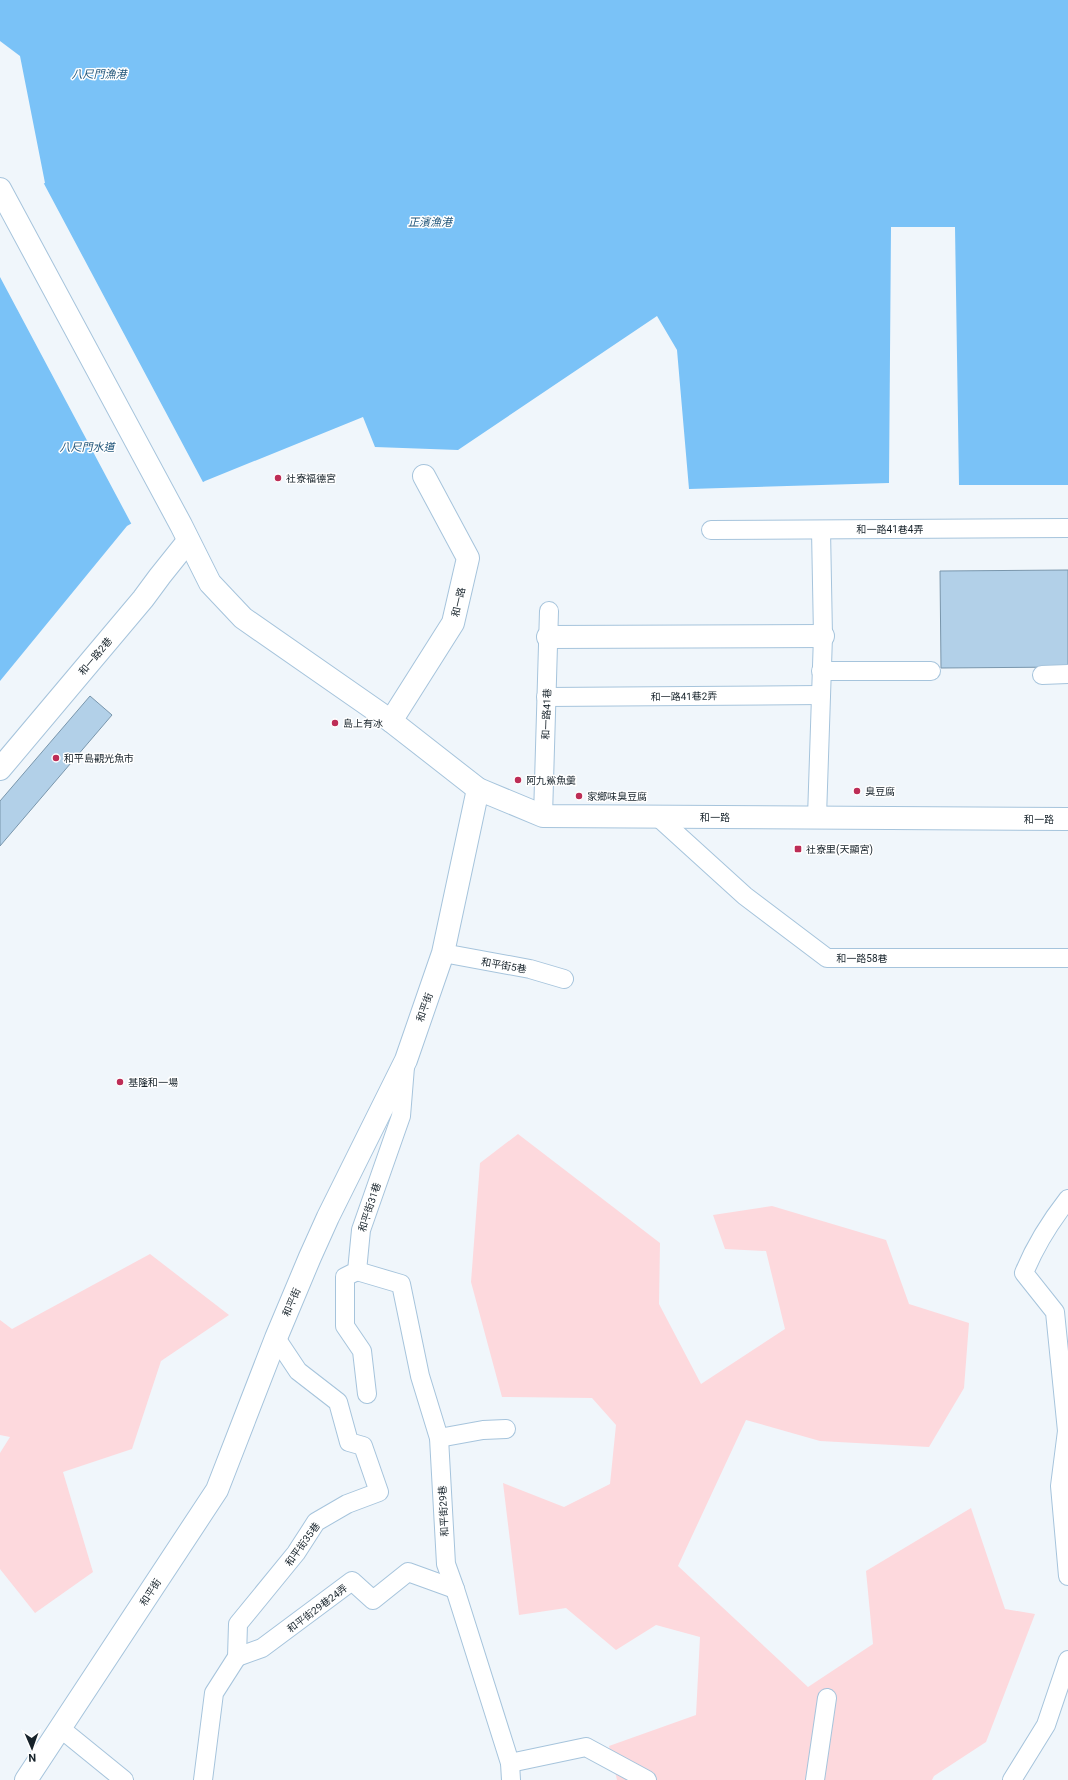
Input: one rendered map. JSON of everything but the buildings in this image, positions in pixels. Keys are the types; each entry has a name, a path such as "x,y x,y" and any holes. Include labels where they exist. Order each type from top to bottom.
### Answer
{"street":[{"name":"和一路","path":"0,189 210,582 243,618 391,721 478,788 543,816 1068,819"},
{"name":"和一路","path":"391,721 453,623 468,558 424,476"},
{"name":"和一路2巷","path":"0,769 143,599 160,576 184,533"},
{"path":"548,637 823,636"},
{"name":"和平街","path":"26,1780 217,1490 276,1338 328,1216 406,1060 443,953 478,788"}],"lane":[{"name":"和一路41巷4弄","path":"711,530 1068,528"},
{"path":"817,817 823,636 821,530"},
{"name":"和一路41巷","path":"543,816 549,611"},
{"path":"822,671 931,671"},
{"path":"1042,675 1068,674"},
{"name":"和一路41巷2弄","path":"546,697 821,695"},
{"name":"和一路58巷","path":"658,817 745,896 827,958 1068,958"},
{"name":"和平街5巷","path":"443,953 530,970 564,979"},
{"name":"和平街31巷","path":"357,1271 361,1230 401,1116 406,1060"},
{"path":"1068,1199 1033,1251 1024,1273 1054,1312 1067,1431 1060,1486 1068,1576"},
{"path":"357,1271 345,1277 345,1326 362,1351 367,1394"},
{"name":"和平街29巷","path":"357,1271 402,1284 420,1376 439,1438 446,1564 511,1771"},
{"name":"和平街35巷","path":"237,1658 238,1624 296,1553 316,1522 347,1504 379,1492 363,1446 349,1442 338,1402 298,1371 276,1338"},
{"path":"439,1438 483,1430 506,1429"},
{"name":"和平街29巷24弄","path":"237,1658 262,1648 352,1581 373,1600 408,1572 455,1589"},
{"path":"203,1780 214,1693 237,1658"},
{"path":"1012,1780 1046,1725 1068,1660"},
{"path":"815,1780 827,1698"},
{"path":"60,1728 124,1780"},
{"path":"511,1771 586,1747 647,1780"}],"shaded area":[{"path":"518,1134 660,1243 659,1304 701,1384 785,1329 766,1251 725,1249 713,1215 772,1206 886,1240 909,1304 969,1323 964,1388 929,1447 820,1441 746,1420 678,1566 808,1687 873,1644 866,1571 971,1508 1005,1609 1035,1614 986,1742 934,1776 932,1780 617,1780 609,1746 696,1715 700,1637 656,1625 616,1650 566,1608 519,1615 503,1483 564,1507 610,1484 616,1425 592,1398 502,1397 471,1282 480,1163"},
{"path":"150,1254 229,1315 161,1361 132,1449 63,1472 93,1572 35,1613 0,1569 0,1453 10,1437 0,1435 0,1320 12,1329"}],"water":[{"name":"正濱漁港","path":"0,0 1068,0 1068,485 959,485 955,227 891,227 889,483 689,489 677,350 657,316 458,450 375,447 363,417 205,481 127,526 0,681 0,200 45,183 20,56 0,41"}],"pier":[{"path":"42,180 204,484 132,525 0,277 0,198 43,182"}],"place":[{"name":"社寮福德宮","path":"278,478"},
{"name":"島上有冰","path":"335,723"},
{"name":"和平島觀光魚市","path":"56,758"},
{"name":"阿九鯊魚羹","path":"518,780"},
{"name":"臭豆腐","path":"857,791"},
{"name":"家鄉味臭豆腐","path":"579,796"},
{"name":"社寮里(天顯宮)","path":"798,849"},
{"name":"基隆和一場","path":"120,1082"}],"water label":[{"name":"八尺門漁港","path":"99,74"},
{"name":"八尺門水道","path":"87,447"}]}
